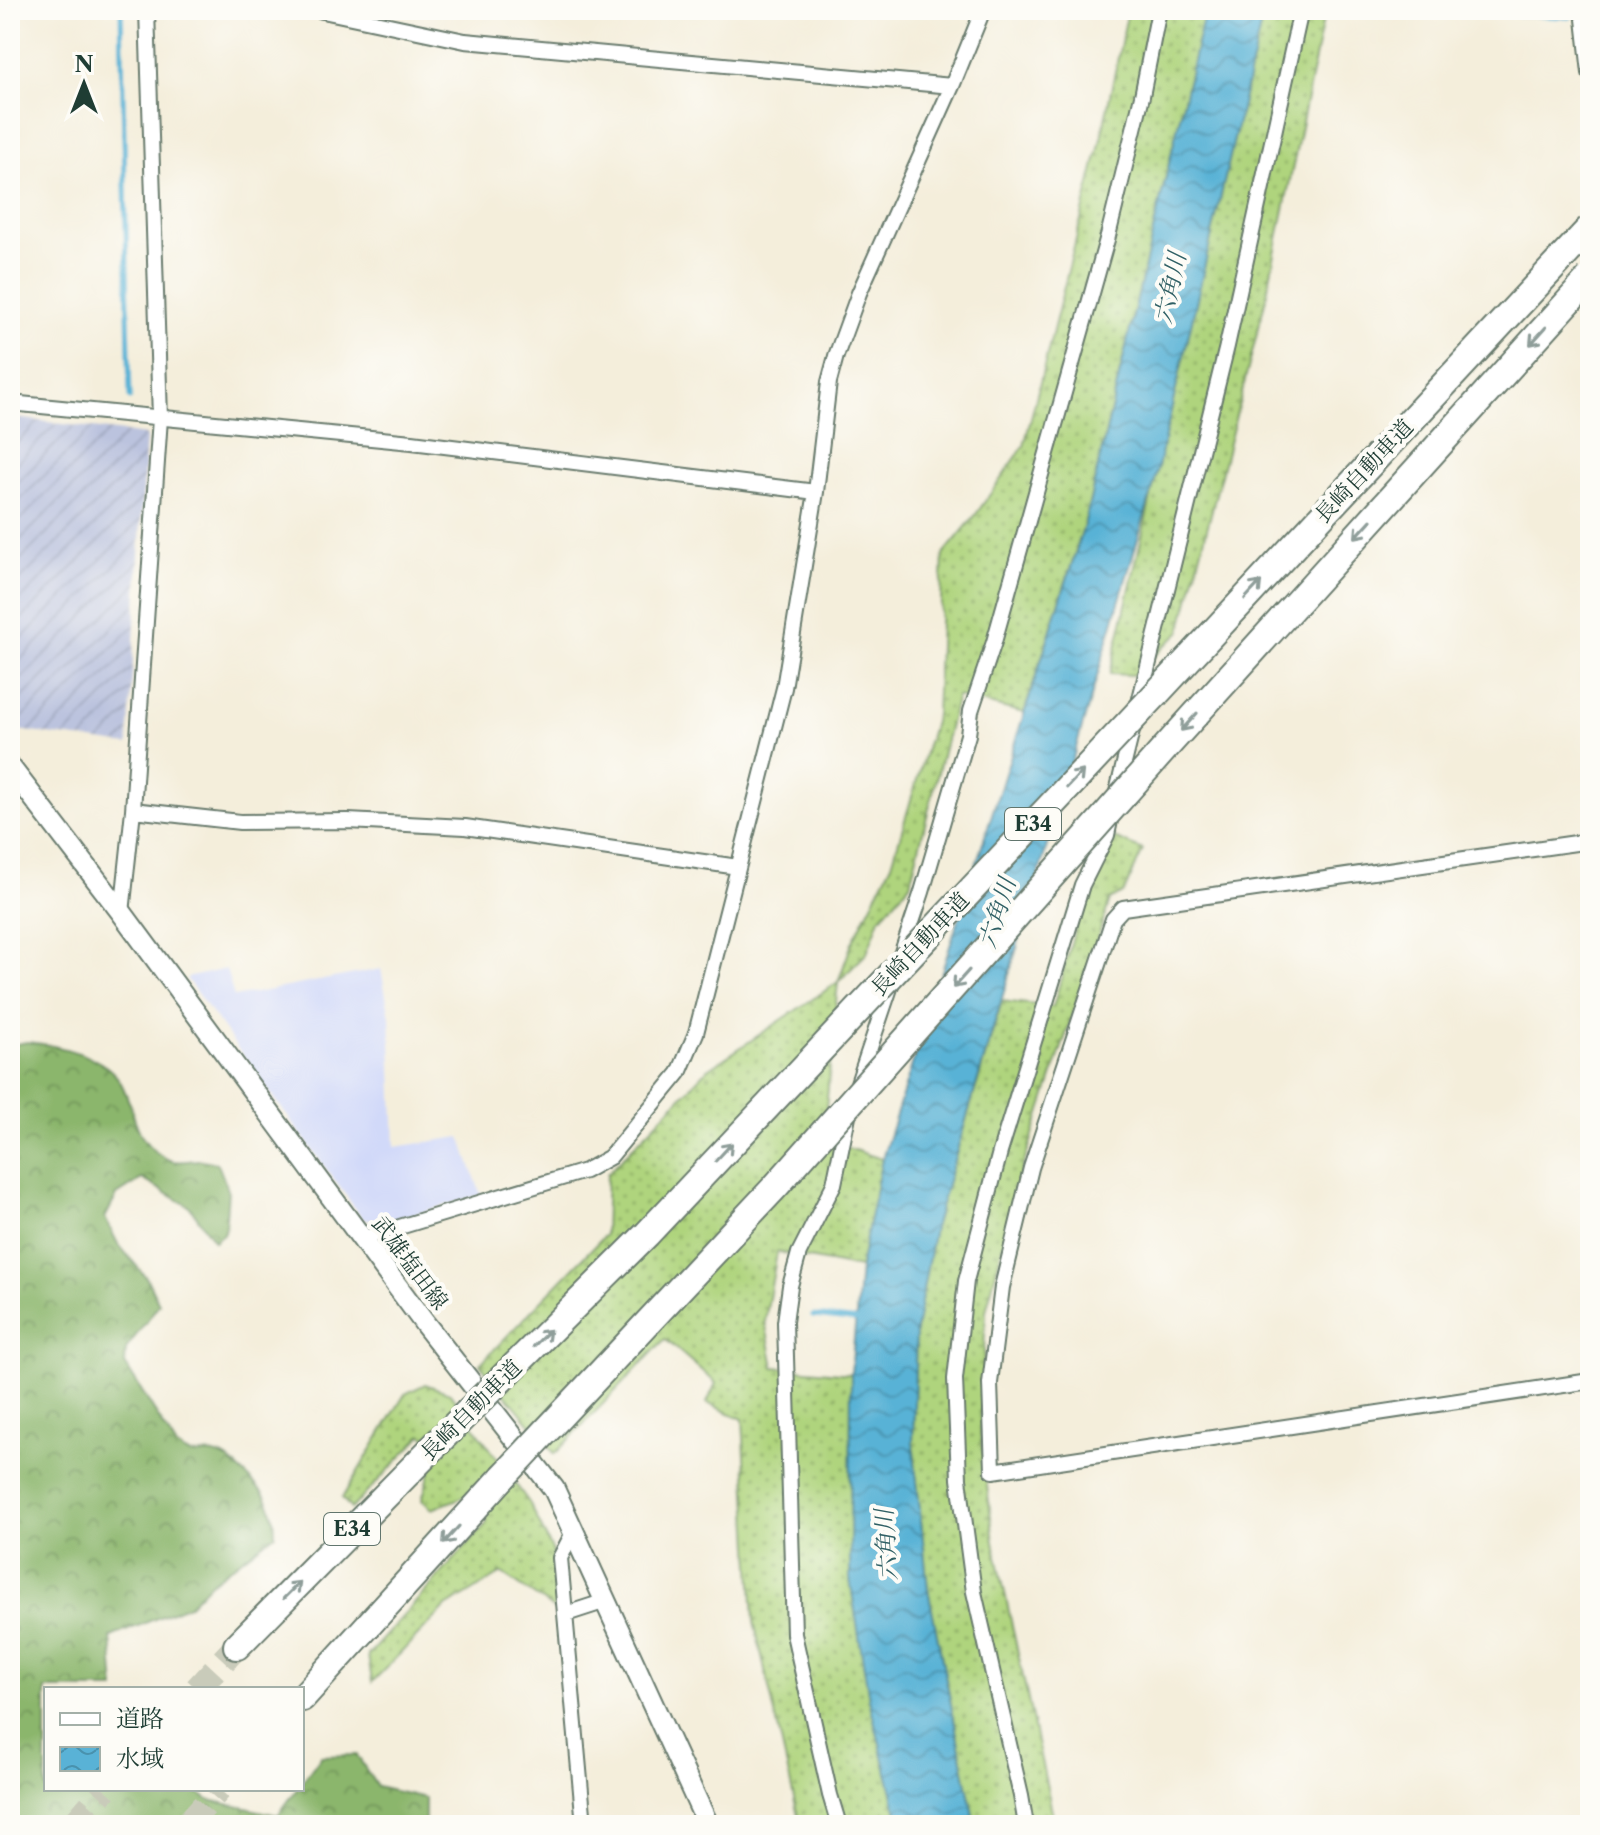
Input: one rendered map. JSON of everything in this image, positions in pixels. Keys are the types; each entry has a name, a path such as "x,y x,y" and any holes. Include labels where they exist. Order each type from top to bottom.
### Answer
{"highway":[{"name":"長崎自動車道","path":"237,1646 647,1234 1590,228"},
{"name":"長崎自動車道","path":"304,1696 503,1477 775,1187 1167,746 1590,278"}],"main road":[{"name":"武雄塩田線","path":"10,767 364,1241 554,1489 708,1825"}],"street":[{"path":"122,913 133,810 160,418 147,10"},
{"path":"318,10 465,41 952,86"},
{"path":"364,1241 373,1235 585,1171 610,1157 679,1073 696,1033 784,688 816,492 829,382 836,356 859,293 983,10"},
{"path":"839,1825 794,1634 785,1322 790,1286 799,1253 834,1184 846,1121 922,892 968,735 971,711 994,642 1108,236 1159,10"},
{"path":"1026,1825 974,1592 959,1479 955,1379 966,1281 1000,1152 1082,885 1107,835 1227,346 1301,10"},
{"path":"1583,10 1590,73"},
{"path":"10,403 412,442 816,492"},
{"path":"133,810 240,822 348,821 465,827 738,867"},
{"path":"1590,841 1123,908 1113,919 1031,1168 1002,1287 990,1383 993,1471 1590,1381"},
{"path":"574,1531 560,1558 584,1825"},
{"path":"566,1614 606,1601"}],"shaded area":[{"path":"10,417 146,435 128,745 10,729"},
{"path":"226,969 234,997 381,969 390,1017 395,1147 461,1137 481,1195 393,1220 363,1219 186,978"}],"green space":[{"path":"1128,10 1205,10 1084,525 1024,713 957,696 910,884 880,918 867,953 838,982 852,943 892,864 936,715 943,555 1024,446 1099,148"},
{"path":"1264,10 1325,10 1265,302 1181,631 1134,675 1110,674"},
{"path":"1114,838 1143,850 1124,892 1110,900 1023,1166 986,1311 980,1430 994,1542 1055,1825 975,1825 928,1589 913,1442 916,1330 934,1228 1002,1001 1053,1007 1087,887"},
{"path":"838,982 823,1140 882,1159 860,1268 777,1252 765,1321 774,1367 851,1374 850,1579 869,1699 900,1825 800,1825 754,1621 743,1419 707,1403 716,1383 665,1339 555,1454 480,1364 605,1235 607,1174 707,1070"},
{"path":"27,1042 52,1046 79,1053 104,1065 121,1083 142,1136 157,1153 173,1161 202,1160 218,1164 228,1190 225,1232 214,1241 190,1207 142,1179 117,1195 105,1218 118,1244 146,1277 159,1304 126,1349 125,1364 176,1446 189,1454 224,1457 260,1490 270,1504 275,1534 209,1584 189,1605 111,1637 115,1687 44,1687 44,1791 196,1791 209,1800 278,1815 296,1791 304,1791 304,1779 321,1756 357,1755 377,1787 425,1798 425,1825 10,1825 10,1045"},
{"path":"425,1384 450,1393 530,1504 552,1550 558,1612 502,1573 446,1607 372,1682 368,1655 487,1523 487,1504 470,1494 432,1509 422,1500 438,1445 422,1435 351,1509 342,1498 405,1394"}],"water":[{"name":"六角川","path":"1205,10 1264,10 1154,484 934,1228 916,1330 913,1442 928,1589 975,1825 900,1825 869,1699 850,1579 851,1374 860,1268 882,1159 1084,526"}],"waterway":[{"path":"121,10 130,398"},
{"path":"1424,10 1570,17"},
{"path":"813,1316 860,1321"}],"tunnel":[{"path":"199,1687 237,1646"},
{"path":"74,1825 103,1791"},
{"path":"187,1825 217,1791"}]}
